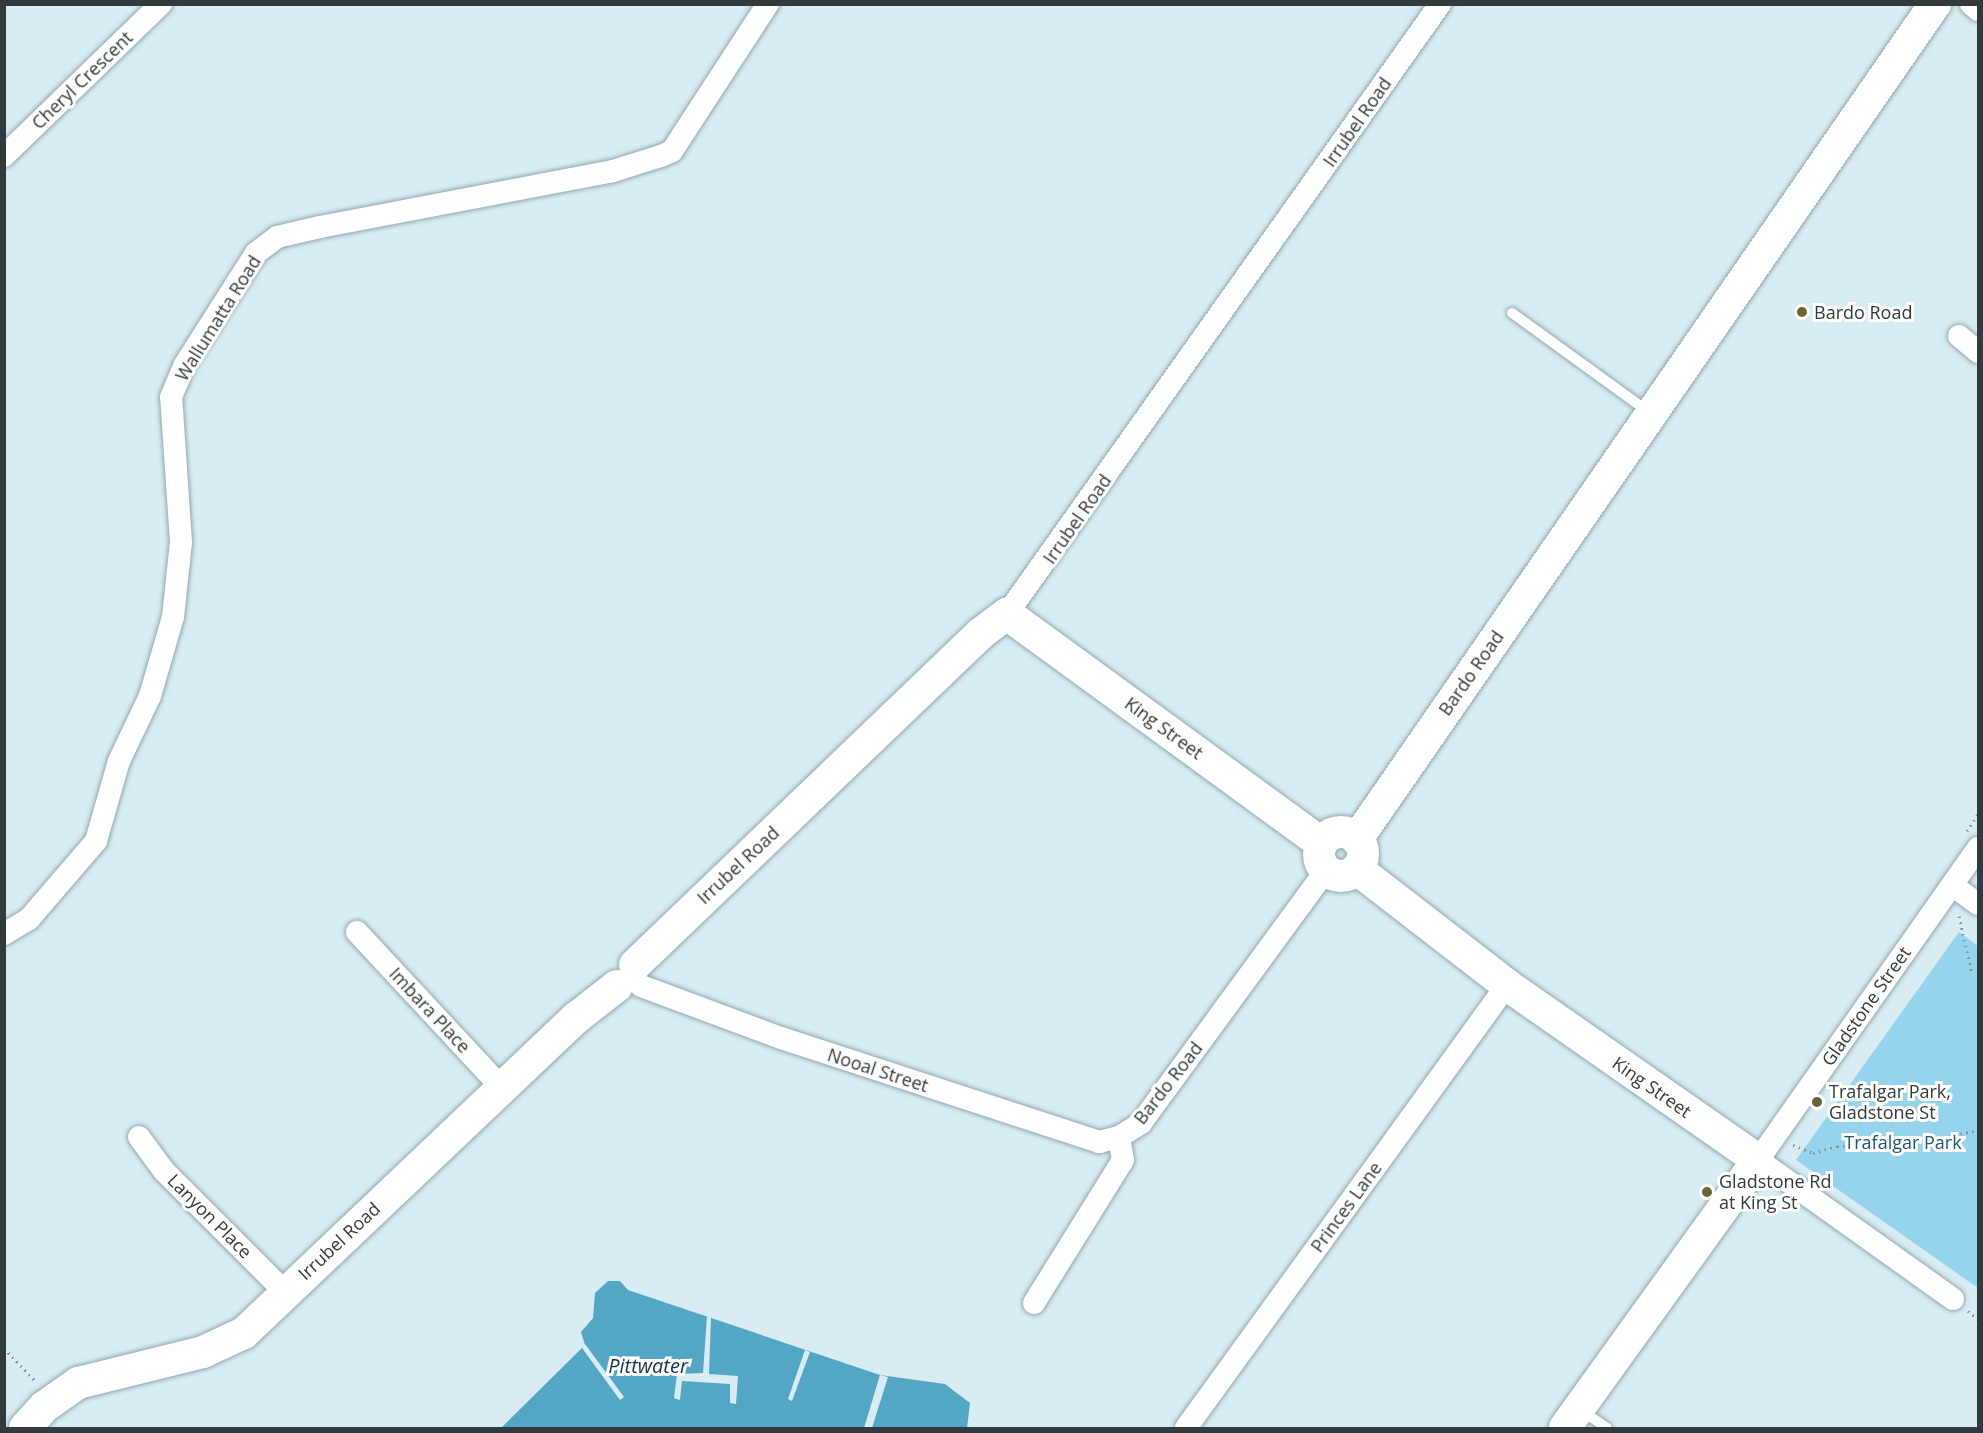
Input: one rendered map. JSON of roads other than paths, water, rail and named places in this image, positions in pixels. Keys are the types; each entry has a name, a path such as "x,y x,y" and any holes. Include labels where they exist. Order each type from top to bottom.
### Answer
{"street":[{"name":"Cheryl Crescent","path":"4,156 161,4"},
{"name":"Wallumatta Road","path":"4,934 29,919 96,841 119,761 150,696 173,617 181,542 171,397 184,366 256,253 277,237 613,171 672,151 768,4"},
{"name":"Irrubel Road","path":"25,1428 54,1400 78,1383 203,1352 244,1333 502,1088 631,979 980,634 1007,614 1440,4"},
{"name":"Bardo Road","path":"1034,1303 1123,1160 1119,1137 1141,1123 1335,861 1341,832 1357,839 1935,4"},
{"path":"1971,4 1978,10"},
{"path":"1959,336 1978,352"},
{"name":"King Street","path":"1007,614 1335,861 1953,1299"},
{"name":"Gladstone Street","path":"1572,1419 1978,848"},
{"path":"1952,885 1978,904"},
{"name":"Imbara Place","path":"357,932 502,1088"},
{"name":"Nooal Street","path":"631,979 781,1038 1099,1142 1119,1137"},
{"name":"Princes Lane","path":"1186,1428 1507,985"},
{"name":"Lanyon Place","path":"139,1137 164,1171 285,1292"}],"lane":[{"path":"1512,313 1650,413"},
{"path":"1572,1419 1607,1428"}],"water":[{"name":"Pittwater","path":"608,1281 620,1281 628,1290 880,1375 945,1384 970,1403 967,1428 501,1428 585,1345 581,1332 593,1318 595,1293"}],"place":[{"name":"Bardo Road","path":"1802,312"},
{"name":"Trafalgar Park, Gladstone St","path":"1817,1102"},
{"name":"Gladstone Rd at King St","path":"1707,1192"}],"park label":[{"name":"Trafalgar Park","path":"1903,1142"}]}
